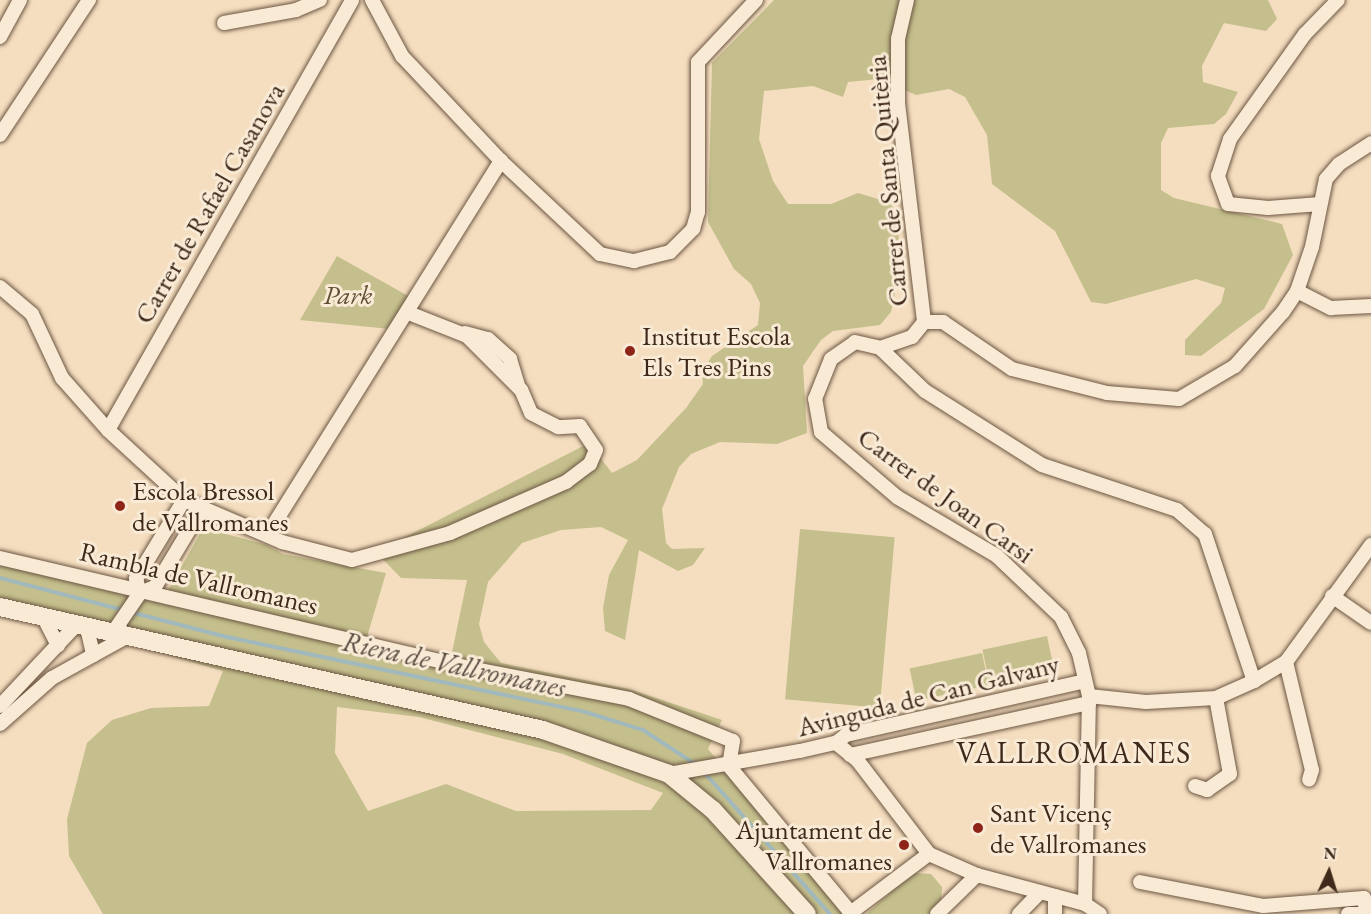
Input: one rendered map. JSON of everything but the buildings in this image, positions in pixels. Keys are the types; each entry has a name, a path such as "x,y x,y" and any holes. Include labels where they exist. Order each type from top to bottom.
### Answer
{"street":[{"path":"0,37 20,0"},
{"path":"0,135 89,0"},
{"path":"224,23 296,10 320,0"},
{"name":"Carrer de Rafael Casanova","path":"108,430 352,0"},
{"path":"372,0 402,56 501,161 600,254 634,261 659,258 687,238 698,212 700,56 756,0"},
{"name":"Carrer de Santa Quitèria","path":"907,0 898,39 898,103 924,322"},
{"path":"1320,204 1268,208 1228,204 1218,176 1230,139 1305,34 1338,0"},
{"path":"1254,681 1205,534 1177,510 1042,465 925,391 880,348 912,337 924,322 943,322 1012,369 1162,402 1195,392 1235,366 1297,291 1320,204 1332,170 1371,143"},
{"path":"269,532 409,313 501,161"},
{"path":"0,287 32,314 62,378 108,430 184,500 201,510 269,532 282,542 352,560 450,534 566,482 590,464 596,450 590,436 580,426 543,422 531,413 518,387 460,332 409,313"},
{"path":"1297,291 1331,308 1371,306"},
{"name":"Carrer de Joan Carsi","path":"880,348 855,342 831,359 815,399 821,432 897,497 997,556 1061,617 1086,681"},
{"path":"140,593 136,579 184,500"},
{"path":"0,724 52,678 93,655 119,636 140,593 155,586 201,510"},
{"name":"Avinguda de Can Galvany","path":"850,754 1089,699 1146,702 1216,698 1254,681 1286,662 1371,545"},
{"name":"Rambla de Vallromanes","path":"0,558 140,593 629,699 733,741 729,766"},
{"path":"1332,596 1371,623"},
{"path":"0,607 119,636 543,730 669,774 713,810 807,914"},
{"path":"44,618 58,646"},
{"path":"0,706 58,646 82,627"},
{"path":"82,627 93,655"},
{"path":"1286,662 1312,770 1309,780"},
{"name":"Avinguda de Can Galvany","path":"669,774 729,766 836,743 846,735 1086,681 1089,699"},
{"path":"1195,786 1207,790 1230,774 1216,698"},
{"path":"1085,903 1089,699"},
{"path":"836,743 850,754 929,854 977,875 1085,903 1100,914"},
{"path":"729,766 850,913 929,854"},
{"path":"937,914 977,875"},
{"path":"1140,882 1263,906 1364,898 1368,912 1347,914"},
{"path":"1019,914 1040,892"},
{"path":"1055,896 1055,914"}],"green space":[{"path":"774,0 1268,0 1277,19 1266,31 1224,23 1202,66 1203,82 1238,92 1226,114 1214,124 1168,128 1161,143 1161,190 1174,198 1282,224 1293,255 1264,309 1201,356 1185,355 1185,340 1221,303 1225,288 1196,279 1106,304 1091,302 1055,231 992,184 987,135 965,97 949,89 916,95 879,79 848,82 843,97 813,86 764,91 759,139 773,181 788,204 831,204 858,193 888,202 899,213 898,278 891,312 880,325 833,331 821,340 803,366 807,433 777,444 720,442 691,454 679,467 662,509 666,543 672,549 705,548 693,565 678,571 639,550 625,640 605,631 603,608 609,575 628,540 601,527 561,530 522,543 488,582 479,624 484,642 501,663 629,689 722,720 708,749 848,914 103,914 69,856 67,819 87,743 112,720 151,708 209,706 223,671 0,607 0,559 124,595 449,667 467,580 401,578 376,552 589,443 612,473 637,460 686,408 703,384 702,372 712,356 758,325 760,303 751,284 734,269 708,222 712,63","holes":["337,707 419,717 563,754 663,793 651,810 516,811 446,784 368,811 335,753"]},
{"name":"Park","path":"337,256 410,297 390,329 300,320"},
{"path":"800,529 895,537 880,708 785,699"},
{"path":"211,530 267,545 283,554 386,573 367,637 167,592 201,532"},
{"path":"1047,636 1054,669 990,683 982,650"},
{"path":"982,653 989,685 916,701 910,668"},
{"path":"913,873 931,874 942,887 941,903 929,914 866,914"}],"waterway":[{"name":"Riera de Vallromanes","path":"0,578 227,637 585,712 643,730 695,764"},
{"name":"Riera de Vallromanes","path":"703,771 830,914"}],"place":[{"name":"Institut Escola Els Tres Pins","path":"630,351"},
{"name":"Escola Bressol de Vallromanes","path":"120,506"},
{"name":"Sant Vicenç de Vallromanes","path":"978,828"},
{"name":"Ajuntament de Vallromanes","path":"904,845"}],"district":[{"name":"VALLROMANES","path":"1074,753"}]}
